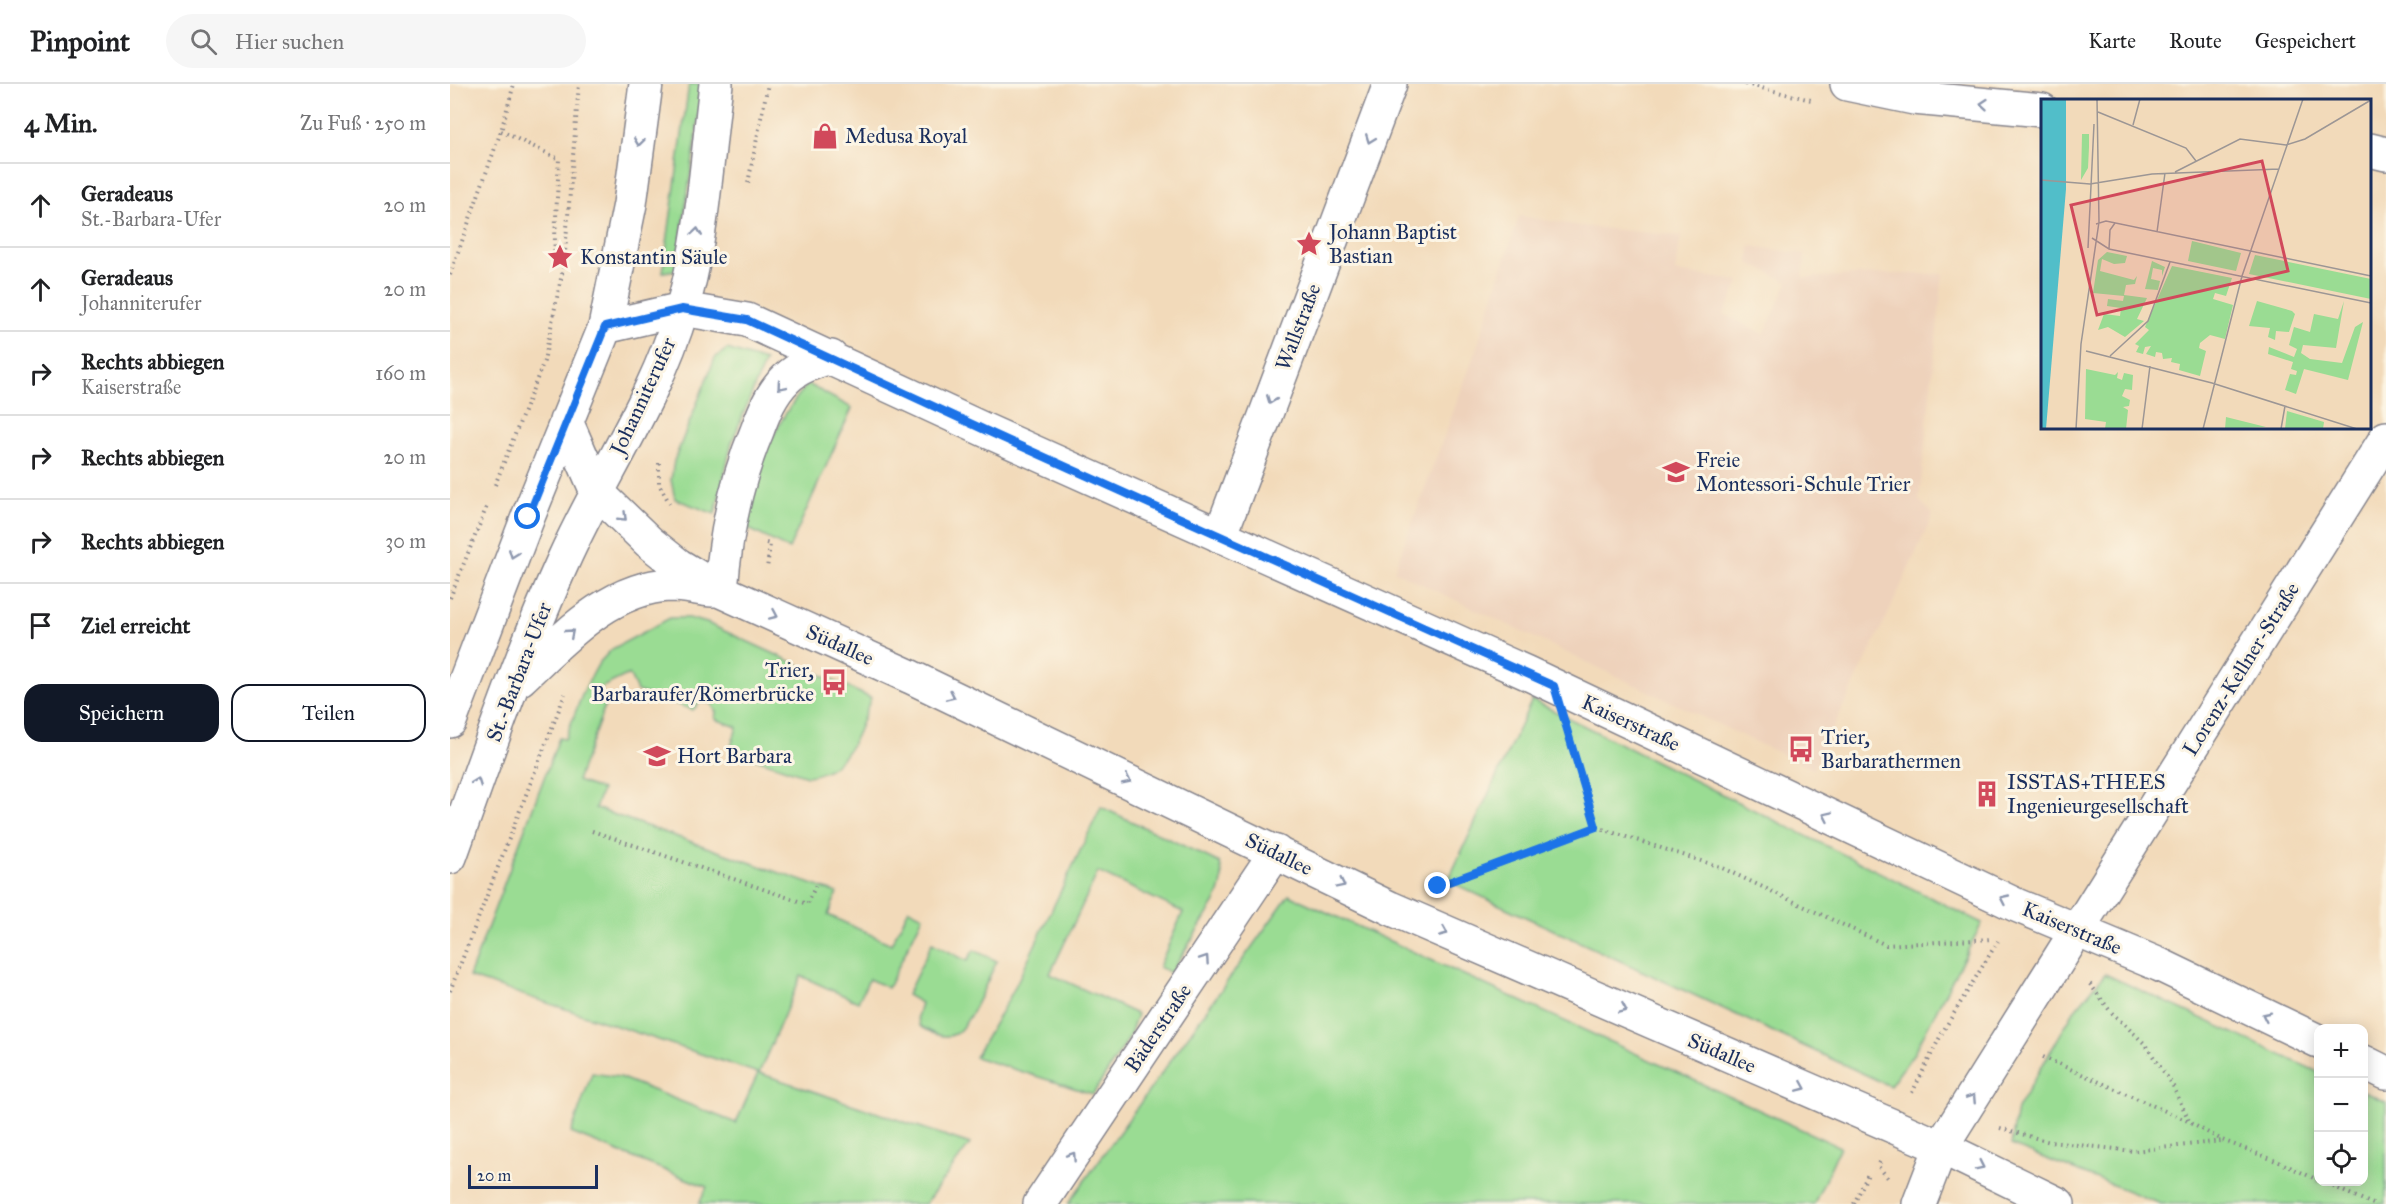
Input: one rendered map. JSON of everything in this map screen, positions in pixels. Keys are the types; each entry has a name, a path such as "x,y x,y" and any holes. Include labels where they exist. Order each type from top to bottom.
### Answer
{"main road":[{"path":"450,721 566,421 605,327 630,204 646,84"},
{"name":"Johanniterufer","path":"597,492 650,392 682,309 696,243 716,84"},
{"name":"Wallstraße","path":"1220,536 1390,84"},
{"path":"1847,84 1914,98 2041,110"},
{"path":"2371,150 2386,154"},
{"name":"Kaiserstraße","path":"605,327 682,309 747,320 987,431 1554,686 1995,895 2160,965 2314,1039"},
{"path":"512,687 575,629 611,602 641,590 671,585 721,591 723,554 733,504 750,447 766,408 775,392 787,378 807,364 831,357"},
{"name":"Südallee","path":"566,421 597,492 670,559 721,591 911,677 1390,908 1941,1147 2058,1204"},
{"name":"Lorenz-Kellner-Straße","path":"1919,1204 1941,1147 2386,438"},
{"name":"St.-Barbara-Ufer","path":"450,856 512,687 564,559 597,492"},
{"name":"Bäderstraße","path":"1040,1204 1276,852"},
{"path":"2368,1064 2386,1073"}],"path":[{"path":"450,275 501,131 514,84"},
{"path":"492,492 544,361 564,264 579,84"},
{"path":"501,131 559,159 554,257 564,264"},
{"path":"450,598 488,503"},
{"path":"1554,686 1596,827"},
{"path":"450,992 565,693"},
{"path":"1438,886 1596,827 1719,867 1886,945 2000,938 1942,1033 1878,1166"},
{"path":"592,831 807,904 816,885"},
{"path":"2054,966 2087,981 2111,1012 2144,1043 2172,1084 2190,1123"},
{"path":"2042,1056 2223,1140 2314,1178"},
{"path":"2000,1128 2050,1142 2134,1151 2223,1140"},
{"path":"1854,1204 1868,1174"},
{"path":"2332,1186 2373,1204"}],"shaded area":[{"name":"Freie Montessori-Schule Trier","path":"1519,216 1582,226 1681,236 1675,272 1740,281 1724,314 1764,334 1788,282 1749,263 1750,246 1805,254 1803,278 1874,274 1943,274 1919,500 1933,515 1813,769 1394,571 1474,356"}],"green space":[{"path":"689,84 702,84 696,139 676,270 663,272"},
{"path":"727,349 765,361 732,442 715,514 675,499 671,480 674,461 715,358"},
{"path":"808,384 852,408 789,549 739,524 766,450 784,415"},
{"path":"670,618 689,618 707,623 871,698 856,737 842,758 833,767 807,776 730,750 737,727 715,719 716,712 711,703 700,702 693,710 637,691 629,674 600,688 606,703 577,781 602,790 595,808 837,893 828,915 891,944 909,909 923,916 888,988 869,979 858,1002 801,976 759,1073 970,1144 925,1204 699,1204 707,1187 571,1133 592,1073 619,1077 736,1123 758,1073 469,977 559,738 565,739 584,690 599,663 612,649"},
{"path":"1532,700 1982,923 1914,1053 1890,1086 1448,881"},
{"path":"1101,807 1220,863 1222,878 1215,902 1171,973 1159,967 1183,912 1098,872 1050,974 1137,1014 1129,1038 1093,1094 975,1057 1012,993"},
{"path":"1289,895 1840,1147 1814,1204 1068,1204"},
{"path":"932,943 967,961 974,950 997,961 966,1022 950,1036 937,1035 920,1026 917,1017 921,1003 907,995"},
{"path":"2105,974 2314,1070 2314,1186 2368,1186 2368,1094 2386,1102 2386,1204 2161,1204 2011,1145 2017,1109 2074,1011"}],"place":[{"name":"Medusa Royal","path":"825,136"},
{"name":"Johann Baptist Bastian","path":"1309,244"},
{"name":"Konstantin Säule","path":"560,257"},
{"name":"Freie Montessori-Schule Trier","path":"1676,472"},
{"name":"Trier, Barbaraufer/Römerbrücke","path":"834,682"},
{"name":"Trier, Barbarathermen","path":"1801,749"},
{"name":"Hort Barbara","path":"657,756"},
{"name":"ISSTAS+THEES Ingenieurgesellschaft","path":"1987,794"}],"route":[{"path":"528,517 605,327 682,309 747,320 987,431 1554,686 1596,827 1438,886"}]}
